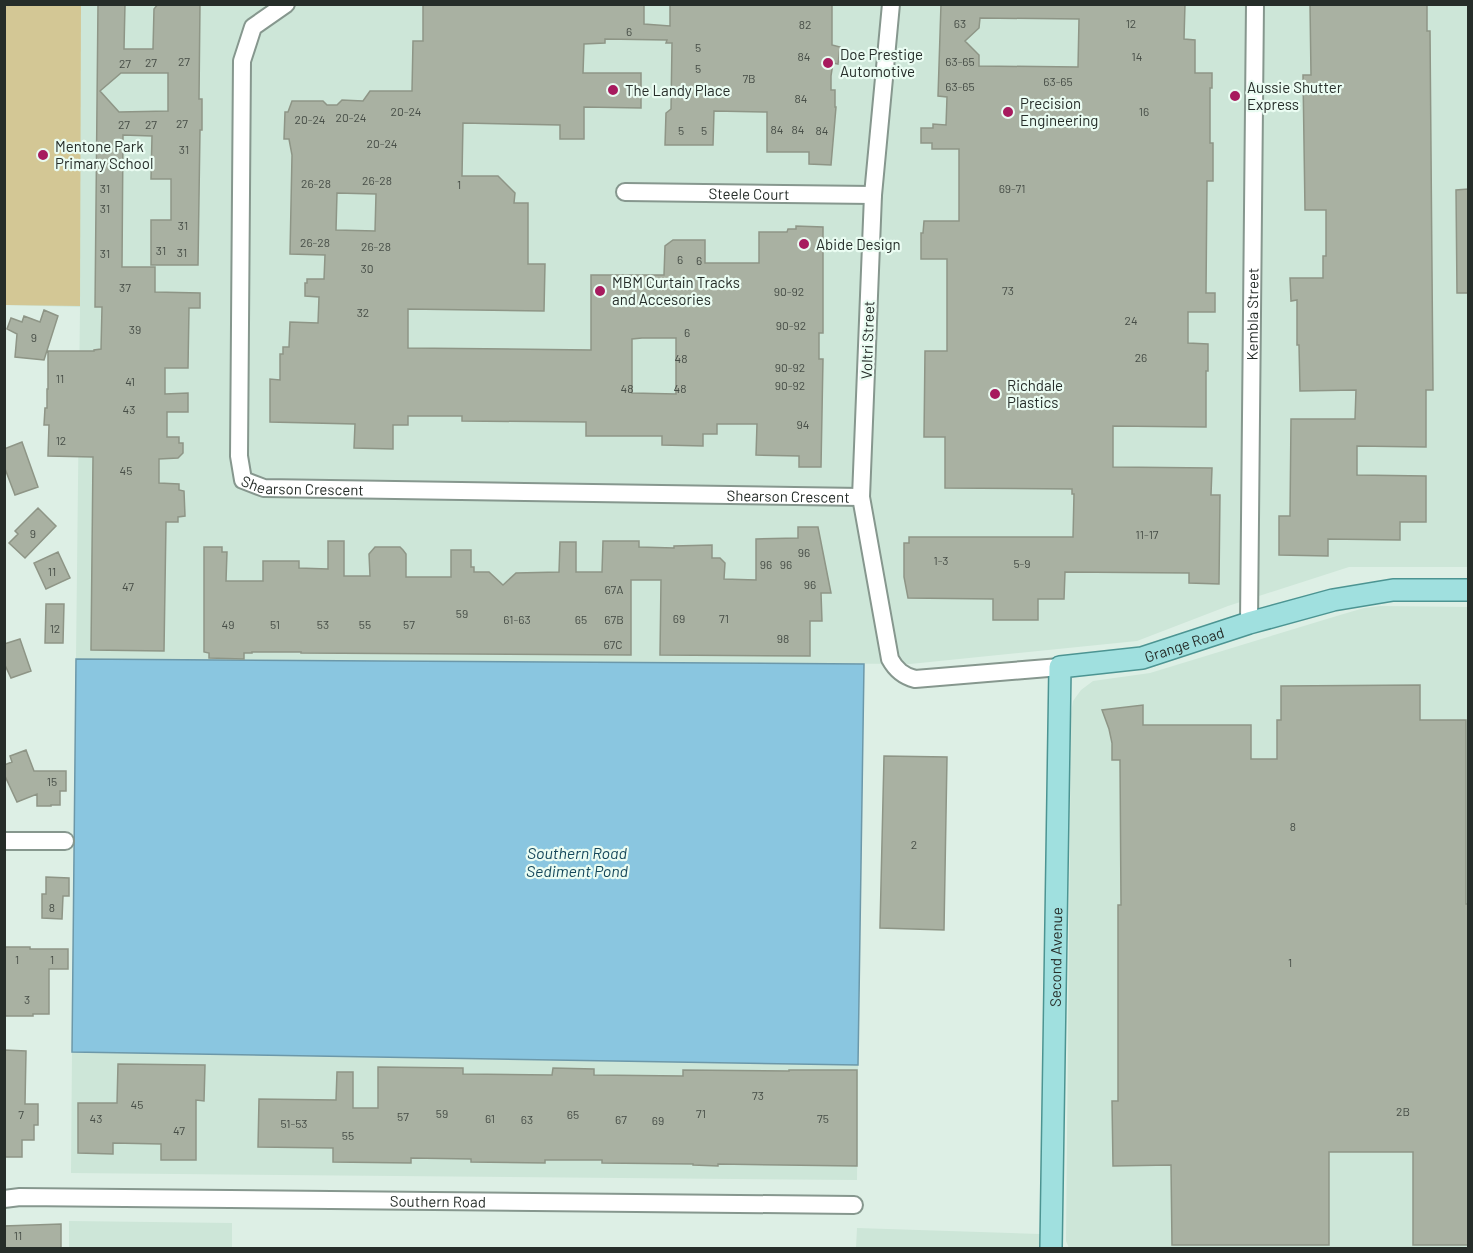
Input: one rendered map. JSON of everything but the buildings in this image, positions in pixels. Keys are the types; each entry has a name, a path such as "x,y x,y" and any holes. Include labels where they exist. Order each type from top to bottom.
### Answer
{"main road":[{"name":"Grange Road","path":"1060,667 1142,658 1249,623 1333,600 1393,590 1468,590"},
{"name":"Second Avenue","path":"1051,1248 1060,667"}],"street":[{"name":"Shearson Crescent","path":"286,4 253,27 242,61 239,456 243,480 264,488 861,497"},
{"name":"Voltri Street","path":"891,4 873,195 861,497 891,659 898,672"},
{"name":"Kembla Street","path":"1249,623 1255,4"},
{"name":"Steele Court","path":"625,192 873,195"},
{"name":"Grange Road","path":"898,672 915,679 1060,667"},
{"path":"4,841 66,841"},
{"name":"Southern Road","path":"10,1197 854,1205"}],"shaded area":[{"name":"Mentone Park Primary School","path":"5,4 81,5 80,306 5,305"},
{"path":"4,5 1468,5 1468,567 1349,567 1228,606 1137,641 910,664 76,659 80,307 5,305"},
{"path":"1381,606 1468,607 1468,1248 1069,1248 1066,1241 1071,714 1073,701 1081,690 1093,681 1150,673 1364,608"},
{"path":"72,1052 858,1065 857,1180 71,1173"},
{"path":"69,1221 232,1223 232,1248 69,1248"},
{"path":"857,1228 1040,1234 1040,1248 856,1248"}],"water":[{"name":"Southern Road Sediment Pond","path":"76,659 864,664 858,1065 72,1052"}],"place":[{"name":"Doe Prestige Automotive","path":"828,63"},
{"name":"The Landy Place","path":"613,90"},
{"name":"Aussie Shutter Express","path":"1235,96"},
{"name":"Precision Engineering","path":"1008,112"},
{"name":"Mentone Park Primary School","path":"43,155"},
{"name":"Abide Design","path":"804,244"},
{"name":"MBM Curtain Tracks and Accesories","path":"600,291"},
{"name":"Richdale Plastics","path":"995,394"}]}
